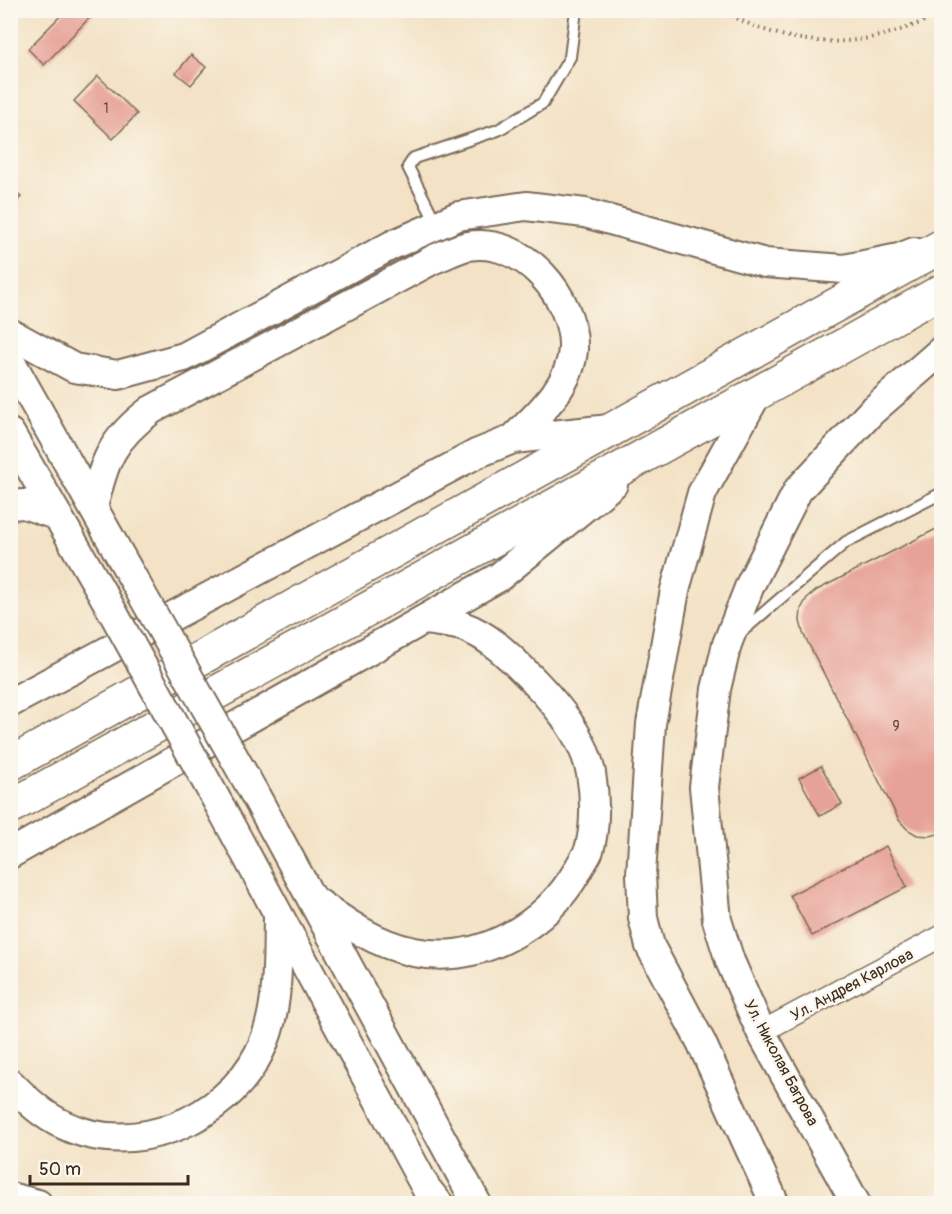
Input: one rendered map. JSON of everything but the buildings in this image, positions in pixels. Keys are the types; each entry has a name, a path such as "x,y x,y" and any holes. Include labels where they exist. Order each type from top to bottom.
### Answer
{"main road":[{"path":"10,333 37,350 74,368 118,375 184,357 392,245 458,216 526,206 585,213 765,263 844,269 899,258 942,242"},
{"path":"93,507 111,450 128,427 151,410 434,259 469,246 501,248 533,265 555,291 569,321 573,350 565,378 546,407 513,439"},
{"path":"10,764 942,246"},
{"path":"10,807 942,291"},
{"name":"Ул. Николая Багрова","path":"856,1203 761,1032 730,961 717,920 704,787 716,689 727,644 750,585 798,490 871,412 942,350"},
{"path":"10,360 254,790 477,1203"},
{"path":"758,392 702,493 675,590 651,724 641,874 643,918 650,946 700,1042 775,1203"},
{"path":"10,704 476,454 513,439 615,428"},
{"path":"10,433 105,598 221,808 426,1188 439,1203"},
{"path":"10,854 499,577 653,452"},
{"path":"10,505 24,504 58,516"},
{"path":"314,900 366,936 414,952 452,955 495,945 532,924 568,887 589,850 594,815 591,772 578,736 558,708 492,641 462,626 426,620"},
{"path":"10,1083 29,1103 64,1126 101,1137 137,1137 170,1129 207,1111 238,1085 260,1052 271,1016 276,974 278,916"},
{"path":"10,1197 38,1203"}],"street":[{"name":"Ул. Андрея Карлова","path":"761,1032 942,936"}],"lane":[{"path":"437,225 408,167 414,158 498,130 543,103 570,57 576,10"},
{"path":"727,644 846,542 942,493"}],"path":[{"path":"721,10 748,26 785,38 833,41 855,41 885,35 912,28 942,14"}]}
